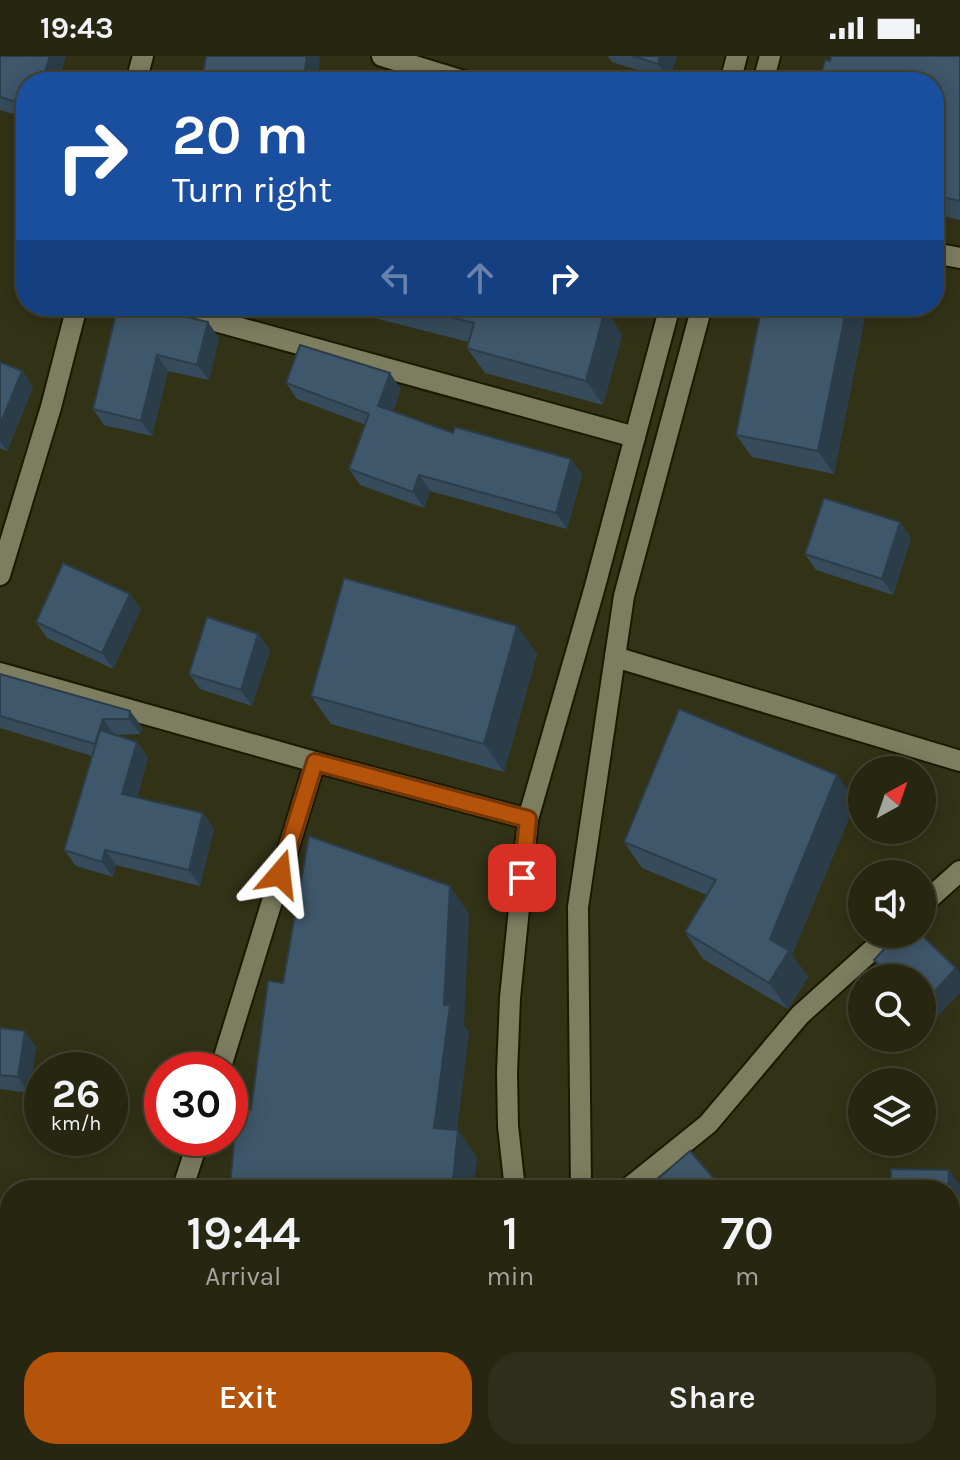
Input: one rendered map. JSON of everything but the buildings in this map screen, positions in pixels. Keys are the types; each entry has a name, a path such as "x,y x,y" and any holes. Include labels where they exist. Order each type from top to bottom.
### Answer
{"street":[{"path":"382,56 434,72"},
{"path":"0,575 51,407 74,316"},
{"path":"197,316 635,437"},
{"path":"514,1180 508,1126 507,1073 510,998 528,819 667,316"},
{"path":"581,1180 578,907 624,596 699,316"},
{"path":"615,657 960,761"},
{"path":"0,673 528,819"},
{"path":"226,1052 315,762"},
{"path":"936,892 960,871"},
{"path":"638,1180 708,1124 800,1015 874,948"},
{"path":"185,1180 193,1156"}],"route":[{"path":"280,874 315,762 528,819 522,878"}]}
